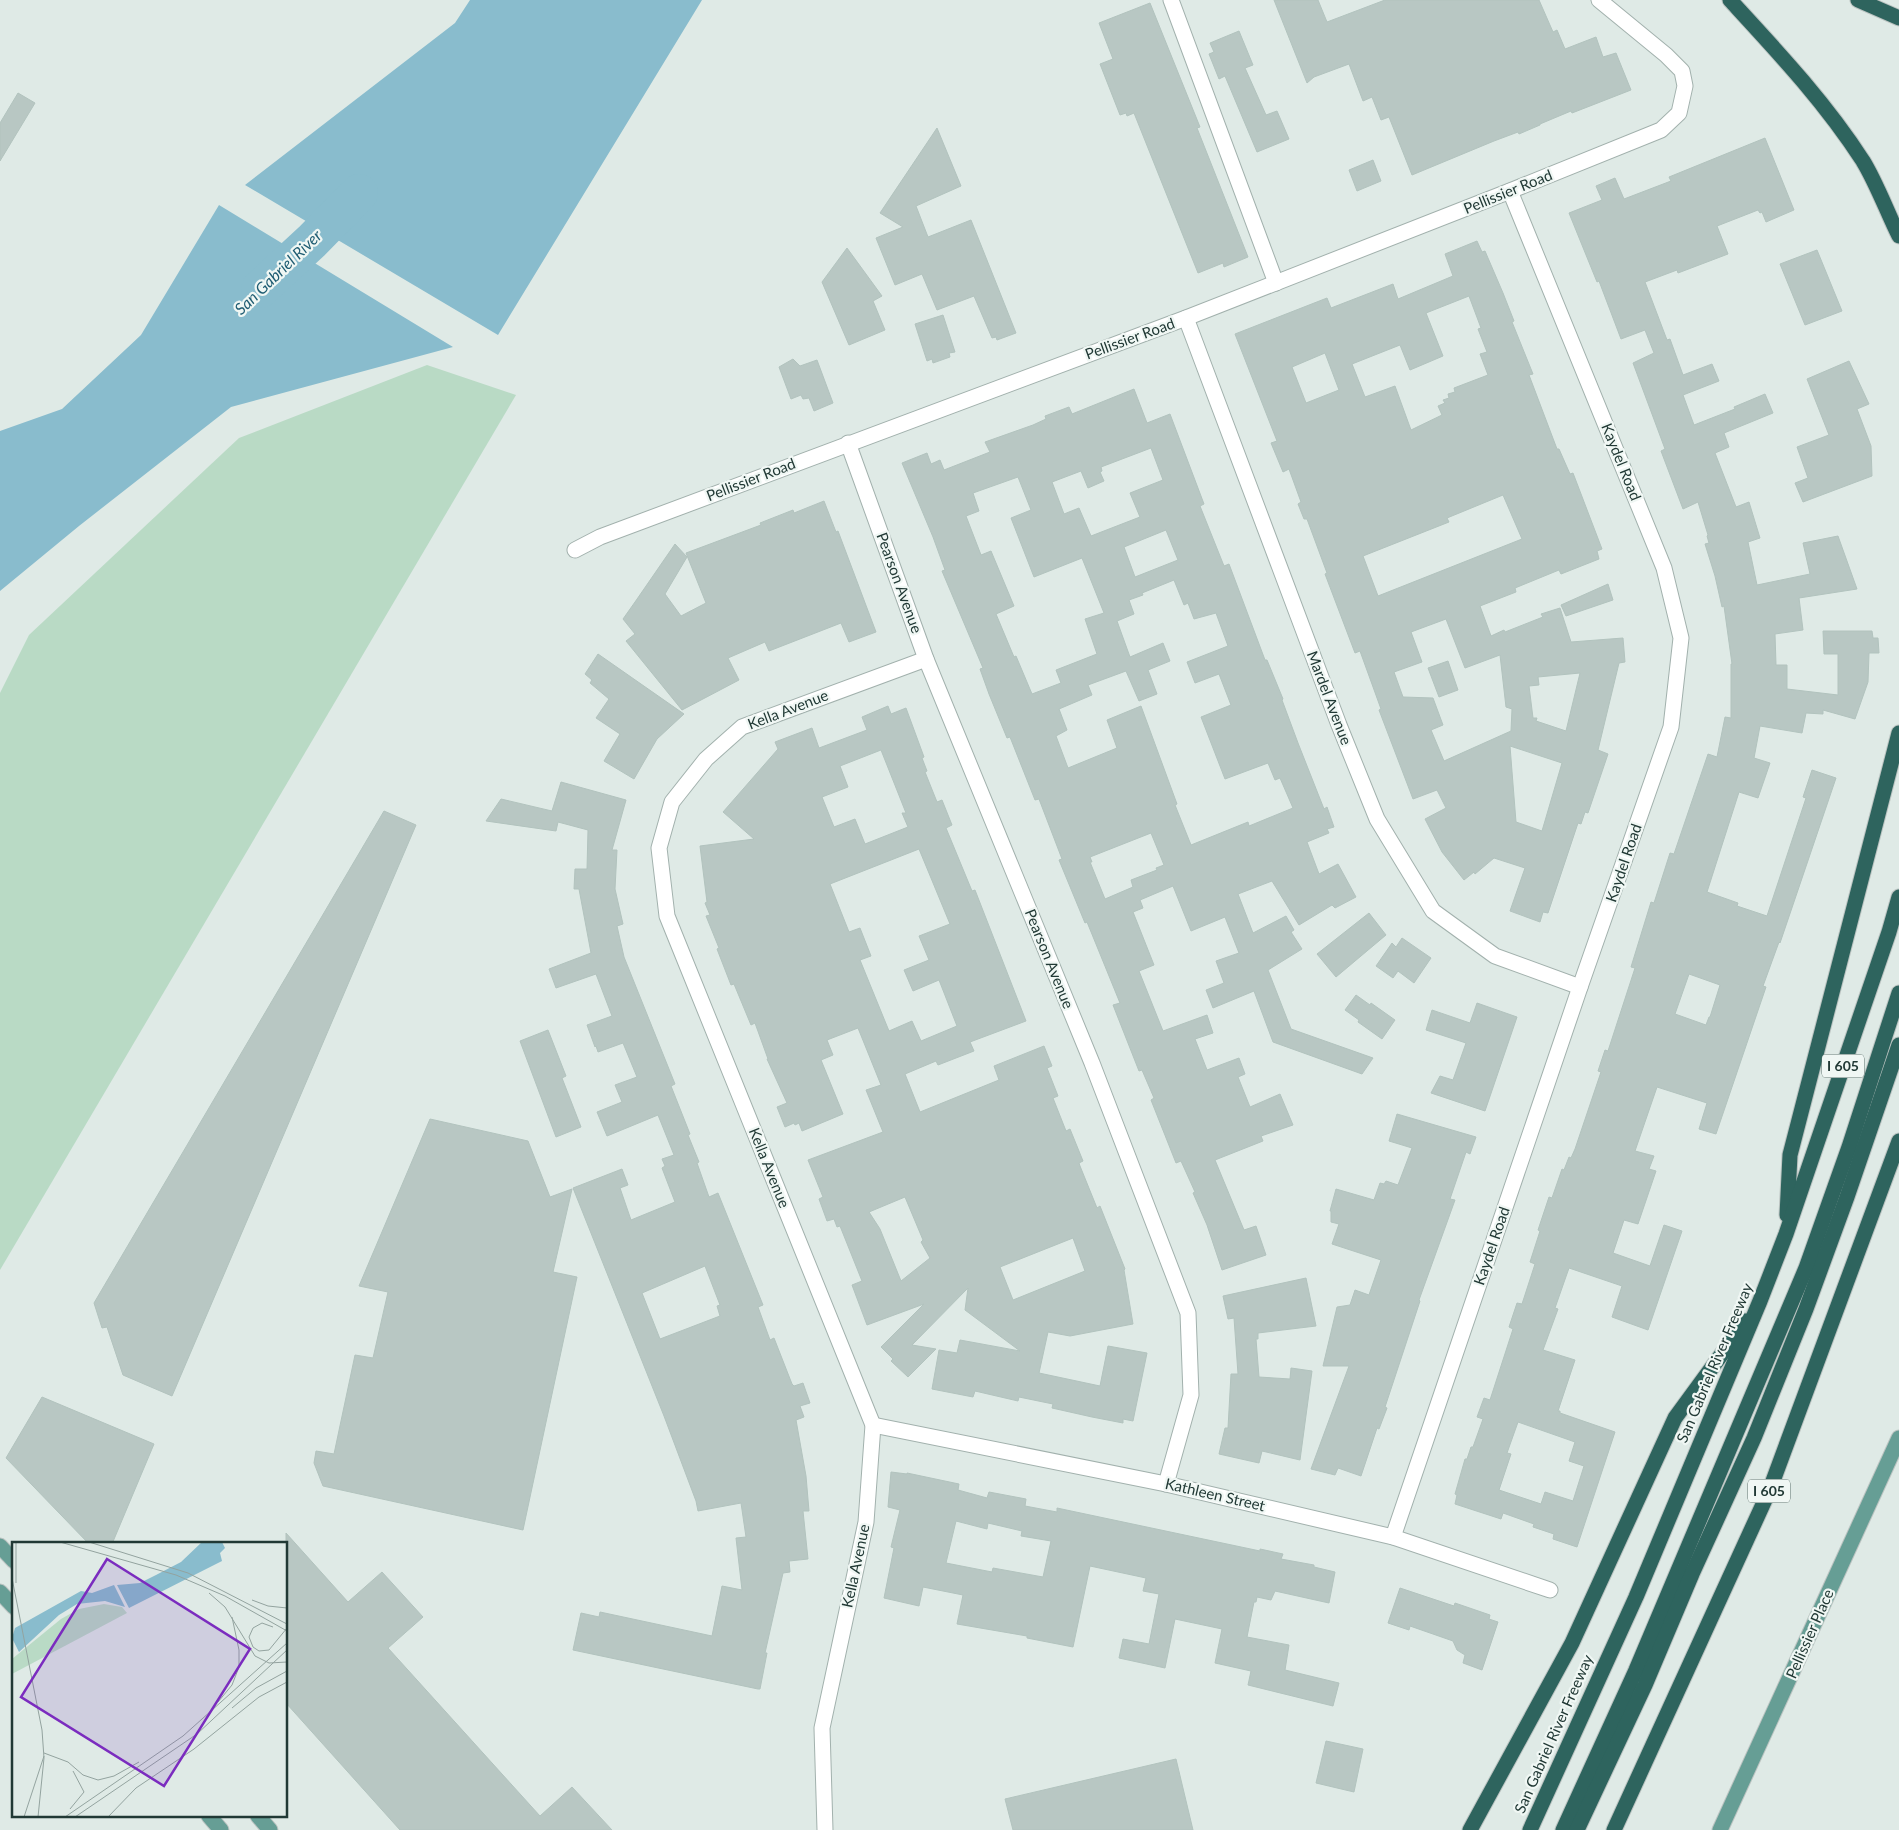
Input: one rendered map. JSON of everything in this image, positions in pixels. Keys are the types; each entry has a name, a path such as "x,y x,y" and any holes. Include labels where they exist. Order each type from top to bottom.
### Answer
{"highway":[{"path":"1730,0 1802,79 1831,115 1864,162 1899,236"},
{"path":"1858,0 1899,18"},
{"path":"1786,1234 1790,1155 1899,733"},
{"name":"San Gabriel River Freeway","path":"1530,1830 1636,1597 1760,1301 1786,1234 1889,932 1899,897"},
{"path":"1563,1830 1636,1670 1806,1268 1849,1147 1899,993"},
{"path":"1577,1830 1645,1685 1692,1574 1754,1438 1847,1196 1899,1045"},
{"name":"I 605","path":"1614,1830 1770,1489 1899,1141"},
{"path":"1470,1830 1572,1643 1675,1418 1760,1301"}],"main road":[{"name":"Pellissier Place","path":"1720,1830 1899,1438"},
{"path":"0,1546 12,1559"},
{"path":"0,1592 12,1605"},
{"path":"211,1818 222,1830"},
{"path":"260,1818 270,1830"}],"street":[{"path":"1171,0 1276,283"},
{"name":"Pellissier Road","path":"575,550 600,537 1186,318 1661,130 1679,113 1685,86 1682,71 1666,55 1599,0"},
{"name":"Kaydel Road","path":"1393,1537 1580,987 1671,727 1681,638 1664,568 1510,191"},
{"name":"Mardel Avenue","path":"1186,318 1339,726 1377,819 1433,911 1495,956 1580,987"},
{"name":"Pearson Avenue","path":"848,443 926,659 1092,1063 1188,1313 1191,1394 1166,1484"},
{"name":"Kella Avenue","path":"825,1830 822,1728 866,1522 873,1426 667,916 659,848 672,802 706,759 742,727 926,659"},
{"name":"Kathleen Street","path":"873,1426 1166,1484 1393,1537 1550,1590"}],"green space":[{"path":"427,365 516,395 0,1270 0,693 29,635 239,438"}],"water":[{"path":"470,0 702,0 498,335 245,185 455,23"},
{"path":"219,205 453,347 231,407 79,526 0,591 0,431 62,409 141,335"}],"building":[{"path":"1274,0 1318,0 1327,22 1385,0 1539,0 1553,32 1557,30 1565,49 1596,37 1603,57 1616,53 1631,90 1572,113 1571,111 1519,134 1518,132 1494,141 1412,175 1389,117 1381,120 1372,97 1363,101 1349,64 1314,77 1307,83"},
{"path":"1150,3 1200,127 1197,128 1248,257 1224,267 1223,263 1198,273 1134,113 1127,116 1126,113 1120,115 1100,64 1113,59 1099,23"},
{"path":"1239,31 1253,65 1245,68 1266,115 1277,111 1289,139 1257,152 1225,76 1219,79 1209,54 1214,52 1210,43"},
{"path":"18,93 35,103 0,161 0,123"},
{"path":"937,128 961,186 916,206 928,237 971,220 1016,333 997,340 996,337 992,338 974,296 937,310 922,274 895,285 876,238 903,227 880,213"},
{"path":"1765,138 1794,210 1766,222 1762,212 1760,213 1758,210 1717,226 1728,254 1678,273 1677,270 1645,282 1667,340 1670,339 1683,375 1712,364 1719,381 1683,395 1694,425 1735,409 1734,407 1765,394 1773,413 1724,433 1729,447 1715,453 1736,507 1749,502 1760,538 1748,542 1757,585 1810,574 1803,543 1838,536 1857,589 1799,598 1803,630 1775,634 1776,665 1787,665 1787,689 1838,695 1838,654 1824,654 1823,631 1872,631 1873,638 1878,638 1879,653 1869,653 1868,682 1855,719 1823,710 1823,714 1806,713 1802,733 1760,726 1754,758 1770,763 1758,798 1739,792 1707,892 1738,903 1737,906 1767,916 1806,798 1803,797 1812,770 1836,778 1780,943 1763,986 1766,987 1716,1134 1699,1129 1707,1103 1657,1087 1635,1151 1654,1156 1649,1169 1656,1171 1638,1224 1624,1220 1613,1253 1650,1266 1664,1225 1682,1231 1648,1330 1612,1317 1622,1286 1569,1268 1555,1308 1558,1309 1543,1350 1575,1360 1558,1411 1615,1432 1577,1547 1553,1539 1554,1534 1533,1527 1534,1524 1503,1513 1501,1519 1455,1504 1457,1495 1455,1494 1465,1459 1467,1459 1471,1447 1473,1447 1483,1419 1477,1417 1484,1398 1490,1400 1513,1329 1509,1327 1517,1303 1522,1304 1535,1264 1530,1262 1549,1197 1552,1198 1562,1169 1564,1170 1569,1157 1571,1158 1575,1149 1601,1072 1598,1071 1605,1050 1608,1051 1635,968 1631,967 1651,902 1654,903 1670,853 1674,854 1708,754 1717,757 1725,717 1731,718 1732,664 1724,606 1722,607 1705,544 1709,543 1708,535 1698,502 1683,509 1661,451 1665,449 1633,363 1654,353 1645,330 1621,339 1599,281 1597,282 1569,213 1602,200 1596,186 1615,178 1624,199 1671,181 1669,177","holes":["1689,974 1720,985 1706,1025 1675,1014","1518,1422 1575,1442 1569,1461 1584,1466 1573,1501 1545,1492 1541,1504 1499,1490 1511,1454 1507,1453"]},
{"path":"1373,160 1381,181 1357,191 1349,170"},
{"path":"1477,241 1482,252 1485,251 1514,321 1512,322 1533,374 1529,375 1557,449 1559,449 1570,474 1573,473 1602,549 1597,551 1599,559 1561,574 1559,570 1515,588 1516,592 1480,606 1491,636 1543,617 1541,614 1560,608 1571,642 1623,638 1625,662 1619,663 1598,750 1608,754 1588,813 1585,812 1581,824 1578,823 1548,913 1543,912 1540,922 1510,911 1525,868 1494,858 1475,874 1474,872 1464,880 1442,852 1425,819 1446,808 1437,790 1413,799 1379,710 1381,709 1360,651 1355,653 1325,574 1327,573 1307,519 1304,519 1298,504 1301,502 1289,469 1283,472 1271,443 1277,441 1235,334 1327,298 1331,308 1393,284 1398,299 1453,276 1445,254","holes":["1469,296 1481,328 1478,329 1487,352 1480,354 1488,375 1454,388 1455,392 1448,394 1449,398 1443,400 1445,403 1438,406 1442,415 1411,430 1395,386 1365,397 1352,364 1400,345 1410,370 1443,356 1426,313","1325,353 1339,390 1306,403 1292,367","1503,495 1522,539 1378,596 1363,556 1449,522 1447,518","1446,619 1465,668 1500,655 1506,707 1512,709 1511,731 1444,761 1431,730 1443,725 1433,698 1403,697 1394,672 1422,662 1411,632","1580,673 1566,731 1536,721 1537,718 1533,718 1529,686 1539,685 1538,677","1510,746 1562,763 1542,831 1516,822"]},
{"path":"847,248 882,296 873,301 885,330 849,345 822,282"},
{"path":"1817,250 1842,311 1805,325 1780,264"},
{"path":"943,315 955,352 949,353 950,357 933,363 932,359 927,361 915,324"},
{"path":"793,359 800,366 817,360 833,403 814,411 809,398 803,399 801,395 791,399 779,367"},
{"path":"1849,361 1869,404 1857,409 1871,446 1872,476 1803,502 1795,483 1808,478 1797,447 1829,435 1807,379"},
{"path":"1134,389 1147,423 1170,414 1204,504 1200,506 1224,566 1229,564 1265,660 1267,660 1283,699 1324,809 1327,807 1334,827 1327,829 1329,833 1307,842 1319,874 1338,864 1356,897 1335,908 1332,905 1299,925 1272,881 1238,894 1253,933 1286,916 1294,930 1291,932 1302,949 1268,970 1291,1029 1373,1058 1362,1074 1273,1042 1254,991 1213,1008 1206,990 1224,983 1216,961 1239,953 1225,917 1191,931 1173,886 1140,900 1143,908 1133,912 1154,965 1139,971 1163,1031 1207,1015 1213,1033 1195,1039 1207,1070 1239,1058 1245,1074 1238,1077 1250,1107 1280,1094 1293,1125 1261,1136 1263,1141 1215,1160 1244,1230 1256,1226 1266,1255 1222,1270 1207,1225 1193,1193 1195,1192 1181,1161 1176,1163 1151,1100 1154,1098 1142,1070 1139,1071 1113,1005 1120,1003 1059,860 1062,859 1039,799 1035,800 1010,737 1007,738 989,694 980,669 983,668 942,571 945,570 933,537 902,463 927,453 931,464 940,460 944,470 990,452 985,442 1033,425 1046,419 1045,416 1069,407 1072,414","holes":["1151,448 1163,480 1130,493 1140,517 1091,536 1079,508 1064,514 1052,482 1081,471 1088,488 1104,481 1100,472 1102,471 1101,467","1018,477 1031,510 1011,518 1034,577 1082,558 1104,613 1085,619 1097,654 1056,670 1061,683 1032,694 996,614 1014,606 991,551 981,555 966,516 979,511 973,493","1166,530 1178,560 1135,577 1124,547","1174,580 1184,605 1188,603 1194,619 1216,613 1228,646 1187,662 1195,683 1219,674 1231,705 1201,717 1225,779 1268,763 1275,780 1280,778 1293,808 1249,826 1248,822 1191,845 1175,805 1177,804 1141,706 1107,720 1117,748 1068,768 1056,736 1067,730 1059,709 1092,695 1088,685 1126,671 1139,701 1157,694 1148,670 1170,661 1163,643 1130,657 1117,621 1134,614 1129,600 1143,595 1142,593","1151,833 1164,865 1156,868 1157,870 1131,880 1133,887 1105,899 1090,862 1092,862 1090,857"]},
{"path":"824,501 836,532 838,531 876,632 849,642 841,623 769,651 765,642 728,658 739,680 682,710 626,641 635,634 623,619 675,544 687,557 665,594 681,616 706,603 686,553 761,525 760,523 793,510 794,513"},
{"path":"1608,584 1613,600 1566,616 1561,605"},
{"path":"598,654 684,714 657,739 634,779 604,761 620,734 596,718 609,699 590,683 592,680 585,674"},
{"path":"1448,661 1458,690 1439,697 1428,668"},
{"path":"888,706 891,714 906,708 924,757 922,758 927,771 925,772 937,802 942,800 952,825 946,828 972,891 975,890 1026,1021 970,1042 974,1051 938,1065 936,1061 905,1074 920,1112 999,1080 994,1066 1044,1046 1052,1066 1047,1068 1058,1096 1053,1098 1066,1131 1070,1129 1083,1161 1079,1163 1080,1166 1097,1208 1100,1206 1125,1269 1133,1324 1070,1336 1048,1332 1039,1373 1100,1386 1108,1346 1147,1353 1133,1421 1123,1419 1123,1423 1092,1417 1052,1408 1053,1404 1019,1397 1018,1401 975,1391 973,1397 932,1389 939,1350 957,1353 960,1340 1020,1351 965,1310 968,1288 912,1345 936,1349 908,1377 891,1361 893,1359 881,1347 924,1304 867,1325 852,1285 862,1281 840,1226 837,1227 834,1219 827,1221 819,1199 823,1197 808,1160 883,1132 866,1090 881,1085 858,1028 827,1040 833,1055 821,1060 843,1114 802,1131 799,1123 785,1127 777,1107 787,1103 767,1059 755,1023 751,1025 734,984 731,985 706,916 710,915 705,903 707,902 700,846 754,839 723,812 778,749 775,742 812,728 819,748 867,730 862,717","holes":["881,750 906,813 902,813 908,827 865,844 855,819 834,827 822,797 848,787 840,766","919,849 950,924 919,936 929,960 904,970 913,991 939,980 957,1026 921,1041 912,1021 889,1031 860,960 871,956 860,928 849,932 830,884","905,1197 923,1240 921,1242 930,1258 901,1281 880,1229 869,1212","1073,1238 1085,1271 1013,1300 1000,1267"]},
{"path":"561,782 626,800 612,850 617,850 615,889 623,924 617,926 624,957 675,1084 671,1086 690,1134 688,1135 699,1162 697,1163 709,1197 718,1193 763,1305 758,1307 770,1340 774,1338 792,1384 794,1386 803,1383 810,1403 800,1406 804,1417 796,1420 806,1476 809,1511 803,1511 808,1559 789,1561 790,1572 783,1573 765,1653 767,1653 760,1689 573,1650 581,1613 599,1617 600,1612 712,1636 722,1586 742,1590 736,1538 746,1537 741,1503 698,1511 664,1416 573,1188 622,1169 628,1185 620,1188 631,1220 675,1202 662,1168 665,1166 662,1159 674,1155 658,1115 607,1136 597,1112 622,1102 615,1085 637,1077 623,1043 598,1052 595,1047 587,1025 612,1016 596,974 556,988 549,969 591,953 579,889 574,889 575,869 587,869 588,830 558,822 556,831 486,821 501,799 552,811","holes":["705,1266 720,1305 717,1306 720,1316 660,1339 642,1293"]},
{"path":"384,811 416,825 172,1396 123,1375 107,1327 102,1328 94,1303"},
{"path":"1369,913 1386,935 1336,977 1317,954"},
{"path":"1402,938 1431,958 1414,983 1398,971 1393,978 1376,966 1392,943 1396,947"},
{"path":"1356,995 1395,1020 1382,1039 1345,1010"},
{"path":"1477,1003 1517,1017 1485,1111 1431,1093 1440,1076 1453,1080 1466,1043 1426,1030 1432,1010 1470,1023"},
{"path":"548,1030 566,1076 562,1078 581,1127 556,1137 520,1041"},
{"path":"1397,1114 1476,1137 1470,1154 1466,1152 1450,1199 1455,1200 1419,1300 1385,1407 1387,1408 1379,1429 1377,1428 1361,1476 1338,1468 1335,1475 1311,1469 1349,1366 1323,1366 1337,1307 1350,1305 1355,1290 1369,1295 1381,1260 1332,1244 1339,1224 1331,1222 1330,1211 1336,1189 1374,1200 1380,1183 1384,1184 1386,1181 1398,1185 1412,1148 1389,1141"},
{"path":"430,1119 528,1141 550,1197 572,1189 553,1272 577,1277 523,1530 323,1486 314,1463 316,1451 334,1454 355,1355 373,1358 388,1292 359,1286"},
{"path":"1306,1278 1316,1326 1258,1333 1258,1339 1256,1339 1259,1377 1290,1379 1291,1368 1312,1371 1300,1460 1262,1451 1259,1463 1219,1454 1225,1428 1228,1428 1231,1374 1238,1374 1234,1318 1228,1319 1223,1296"},
{"path":"42,1397 154,1444 113,1542 87,1542 6,1458"},
{"path":"891,1472 907,1473 959,1484 958,1490 987,1498 989,1492 1026,1499 1025,1506 1057,1512 1057,1508 1260,1551 1260,1549 1283,1554 1281,1559 1314,1565 1314,1567 1335,1572 1329,1603 1275,1591 1271,1600 1257,1597 1256,1602 1254,1602 1247,1637 1289,1645 1285,1670 1339,1683 1333,1706 1248,1685 1251,1671 1215,1663 1222,1629 1175,1619 1165,1668 1119,1658 1123,1639 1149,1644 1159,1594 1143,1591 1146,1578 1090,1566 1073,1647 1027,1638 1027,1636 957,1624 963,1595 923,1587 919,1606 884,1598 894,1548 891,1547 900,1510 888,1507","holes":["956,1521 987,1529 988,1523 1022,1531 1021,1536 1051,1541 1043,1577 993,1568 992,1572 946,1563"]},
{"path":"286,1533 348,1602 382,1572 423,1617 388,1648 540,1816 572,1787 612,1830 400,1830 288,1705 288,1542 286,1542"},
{"path":"1400,1588 1454,1606 1455,1603 1490,1615 1489,1619 1498,1622 1482,1670 1463,1663 1465,1655 1457,1650 1453,1641 1410,1626 1409,1630 1388,1623"},
{"path":"1326,1741 1363,1749 1354,1792 1316,1783"},
{"path":"1176,1759 1193,1830 1013,1830 1005,1799"}],"waterway":[{"name":"San Gabriel River","path":"260,289 312,241 359,193"}]}
